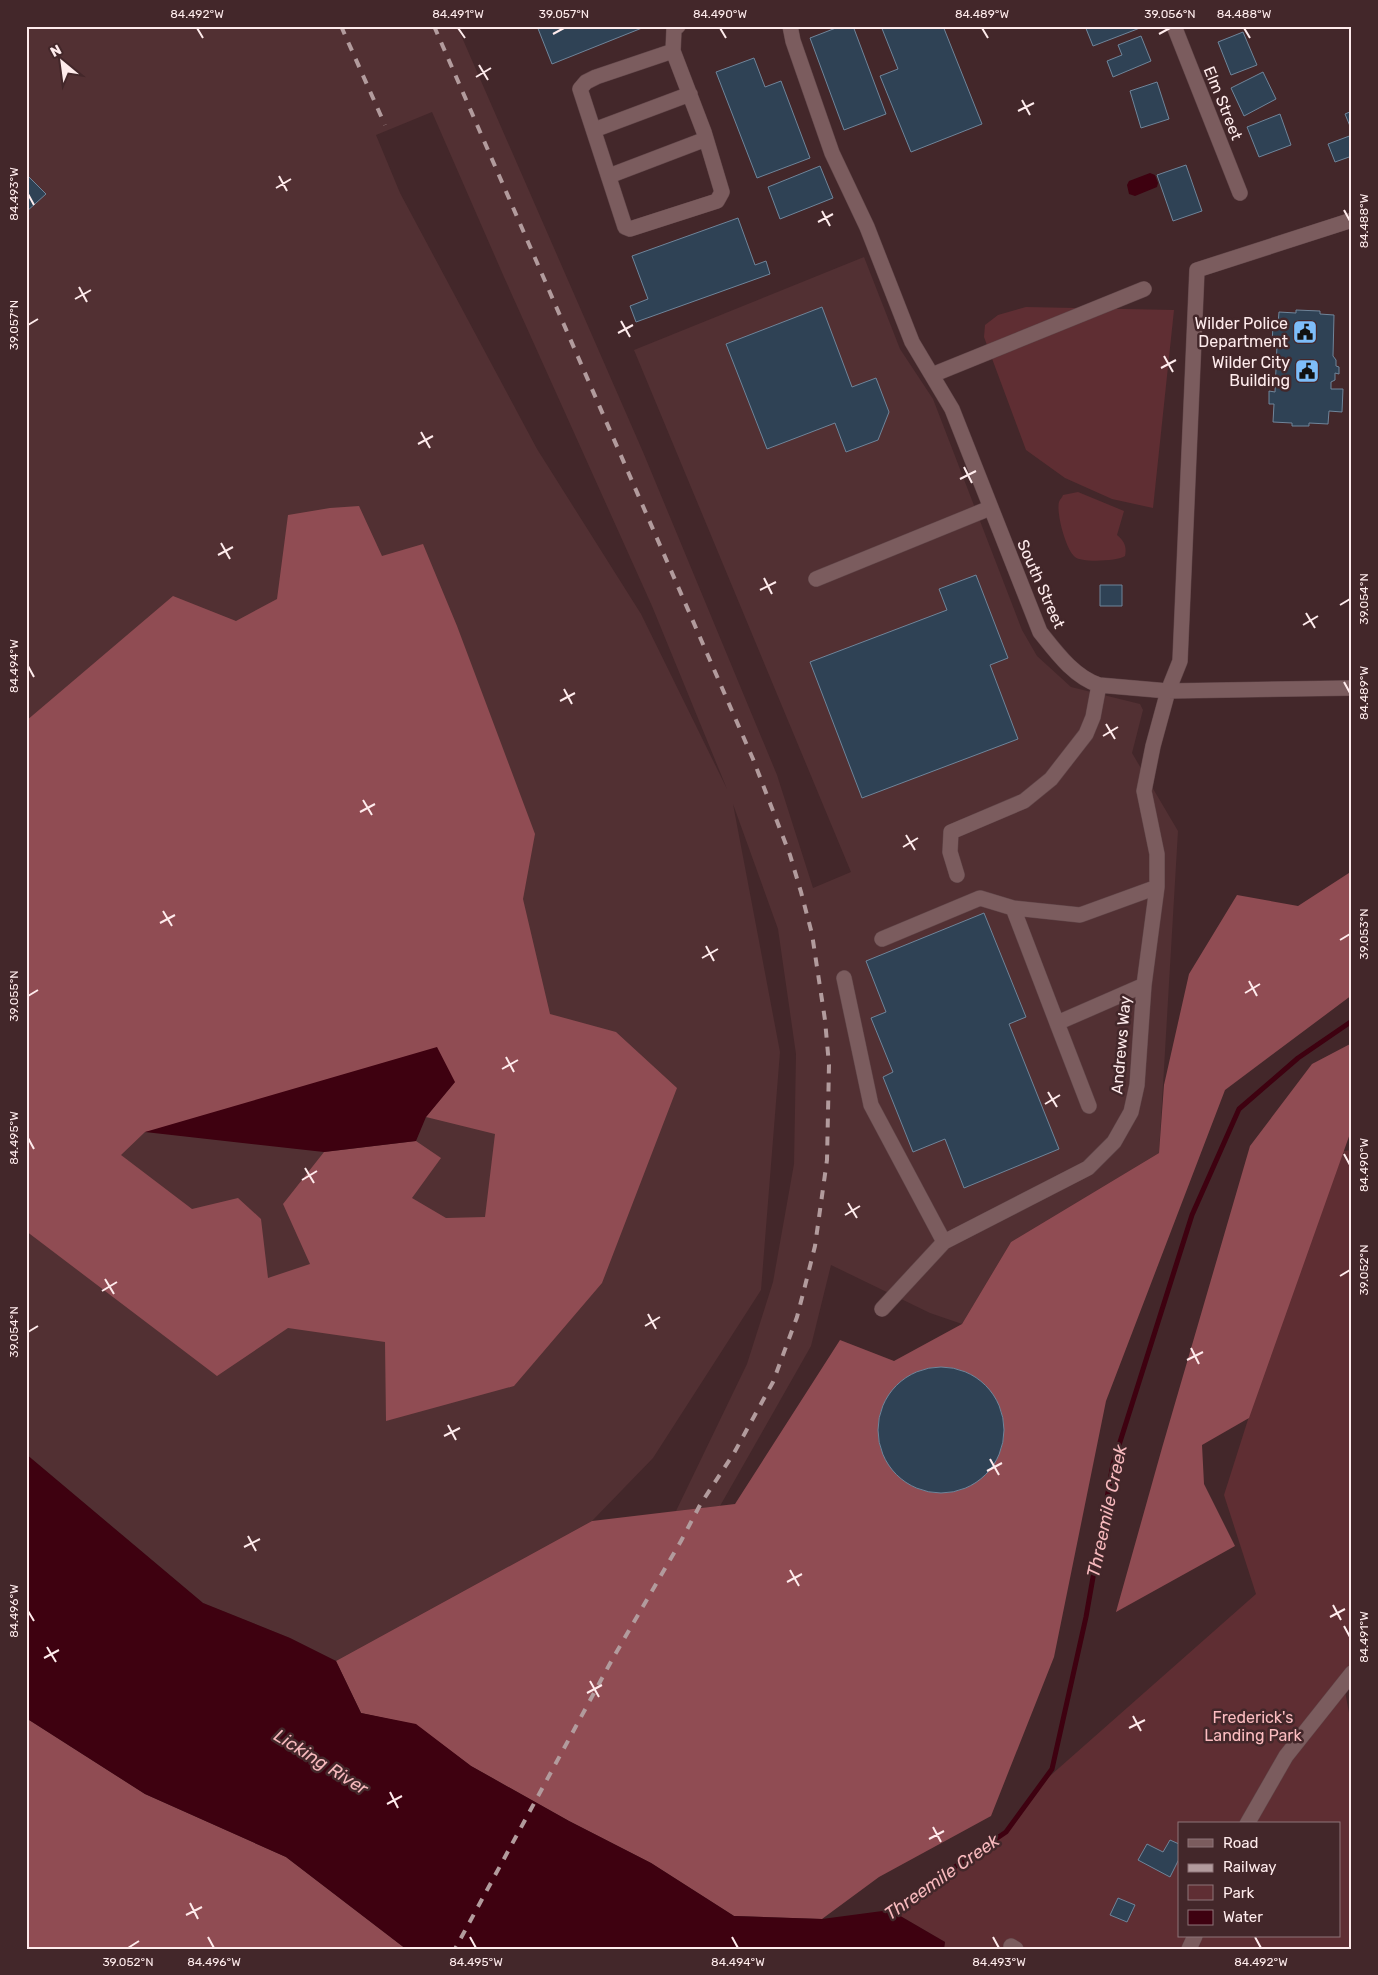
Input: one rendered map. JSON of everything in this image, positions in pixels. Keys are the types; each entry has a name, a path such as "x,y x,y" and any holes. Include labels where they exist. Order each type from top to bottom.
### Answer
{"street":[{"path":"673,51 596,77 586,82 580,88 625,227 630,229 717,201 722,192 706,139 673,51 674,29 678,26"},
{"name":"South Street","path":"790,26 793,40 832,153 867,227 912,342 952,409 1040,632 1068,666 1092,683 1168,691 1352,688"},
{"name":"Elm Street","path":"1174,26 1240,193"},
{"path":"594,130 690,94"},
{"path":"609,176 706,139"},
{"name":"Andrews Way","path":"882,1309 944,1242 1088,1168 1114,1142 1131,1112 1137,1085 1144,985 1157,887 1157,854 1144,791 1153,746 1168,691 1180,661 1197,270 1352,220"},
{"path":"932,375 1144,289"},
{"path":"816,579 990,508"},
{"path":"957,875 950,852 951,832 1024,801 1051,779 1086,734 1093,717 1100,685"},
{"path":"882,939 980,898 1013,908 1080,915 1157,887"},
{"path":"1013,908 1089,1106"},
{"path":"844,978 871,1105 944,1242"},
{"path":"1058,1023 1144,985"},
{"path":"1248,1822 1286,1756 1352,1673"}],"shaded area":[{"path":"26,26 457,26 643,452 777,775 813,888 851,872 634,350 864,257 900,349 933,399 1022,630 1037,656 1071,687 1140,704 1143,710 1132,753 1178,831 1159,1153 1011,1242 962,1324 930,1313 831,1265 811,1346 720,1506 676,1511 747,1364 773,1282 794,1164 796,1054 778,929 733,804 780,1052 761,1290 653,1458 592,1521 336,1661 290,1638 203,1603 26,1454","holes":["432,112 652,606 727,789 641,614 537,449 400,193 376,135"]},
{"path":"359,506 382,556 423,544 457,626 535,834 523,899 550,1014 616,1032 677,1088 602,1283 514,1386 386,1421 385,1342 288,1328 217,1376 26,1231 26,721 173,596 236,621 277,599 288,515 330,508","holes":["455,1082 426,1117 495,1134 485,1217 446,1218 412,1198 441,1158 416,1141 324,1152 283,1204 310,1264 268,1278 261,1219 238,1198 192,1209 121,1155 145,1132"]},
{"path":"1352,871 1352,995 1225,1090 1106,1401 1054,1657 991,1816 879,1877 822,1919 734,1916 651,1863 569,1821 471,1766 416,1725 361,1713 336,1661 592,1521 735,1504 840,1340 894,1361 962,1324 1011,1242 1159,1153 1164,1085 1189,974 1237,895 1298,906"},
{"path":"1352,1043 1352,1128 1249,1418 1202,1445 1204,1484 1235,1546 1116,1612 1250,1146 1312,1064"},
{"path":"26,1718 145,1794 286,1857 406,1949 26,1949"}],"green space":[{"path":"1026,307 1174,310 1153,508 1112,499 1065,478 1026,450 984,337 985,325 998,315"},
{"path":"1078,492 1124,511 1117,535 1126,549 1125,556 1092,561 1079,559 1072,553 1065,539 1058,507 1063,495"},
{"name":"Frederick's Landing Park","path":"1352,1150 1352,1689 1345,1691 1352,1719 1352,1949 944,1949 945,1942 890,1910 1006,1832 1042,1783 1256,1594 1224,1495 1333,1152"}],"water":[{"path":"1150,173 1155,175 1158,183 1157,187 1135,196 1129,194 1127,185 1129,181"},
{"path":"437,1047 455,1082 426,1117 416,1141 324,1152 145,1132"},
{"name":"Licking River","path":"26,1454 203,1603 290,1638 336,1661 361,1713 416,1724 471,1766 569,1821 651,1863 734,1916 822,1919 890,1910 945,1942 944,1949 406,1949 286,1857 145,1794 26,1718"}],"building":[{"path":"537,26 647,26 552,64"},
{"path":"841,26 853,26 886,114 844,130 810,38"},
{"path":"881,26 943,26 982,124 911,152 880,76 898,69"},
{"path":"1085,26 1139,26 1140,28 1093,46"},
{"path":"1243,32 1257,65 1231,75 1218,42"},
{"path":"1141,36 1151,61 1113,77 1107,61 1122,55 1118,45"},
{"path":"754,58 765,87 781,81 810,158 757,178 716,72"},
{"path":"1263,72 1276,99 1244,116 1231,88"},
{"path":"1157,82 1169,119 1141,128 1130,91"},
{"path":"1352,111 1352,131 1345,114"},
{"path":"1280,114 1291,145 1259,157 1247,127"},
{"path":"1352,135 1352,156 1335,162 1328,144"},
{"path":"1186,165 1202,211 1173,221 1157,175"},
{"path":"820,166 833,198 780,219 768,187"},
{"path":"26,174 46,194 26,212"},
{"path":"738,218 755,265 766,261 770,274 636,322 630,306 648,299 632,256"},
{"path":"822,307 852,387 876,378 889,412 878,440 846,452 835,423 767,449 726,344"},
{"name":"Wilder City Building","path":"1296,310 1320,311 1320,314 1334,315 1333,356 1336,360 1336,366 1339,367 1339,374 1335,373 1335,380 1331,382 1331,389 1343,389 1342,412 1329,411 1328,424 1309,423 1309,426 1292,426 1292,423 1273,422 1274,404 1269,404 1269,391 1275,392 1277,345 1272,345 1273,324 1278,324 1279,312 1296,313"},
{"path":"976,575 1008,658 990,665 1018,739 862,798 810,662 947,610 939,589"},
{"path":"1100,585 1122,585 1122,606 1100,606"},
{"path":"984,913 1026,1017 1009,1024 1059,1149 964,1188 945,1139 913,1152 883,1077 893,1072 871,1018 886,1012 866,961"},
{"path":"941,1367 965,1372 985,1386 999,1406 1004,1430 999,1454 985,1474 965,1488 941,1493 917,1488 897,1474 883,1454 878,1430 883,1406 897,1386 917,1372"},
{"path":"1170,1840 1178,1844 1178,1861 1170,1877 1138,1860 1147,1844 1163,1852"},
{"path":"1118,1898 1135,1905 1127,1922 1110,1915"}],"waterway":[{"name":"Threemile Creek","path":"886,1914 1006,1832 1052,1769 1086,1617 1113,1464 1192,1215 1239,1109 1298,1058 1352,1021"}],"railway":[{"path":"341,26 385,125"},
{"path":"434,26 753,759 790,855 812,934 825,1020 829,1065 827,1160 815,1246 797,1317 773,1382 734,1453 700,1505 613,1658 455,1949"}],"place":[{"name":"Wilder Police Department","path":"1305,332"},
{"name":"Wilder City Building","path":"1307,371"}]}
